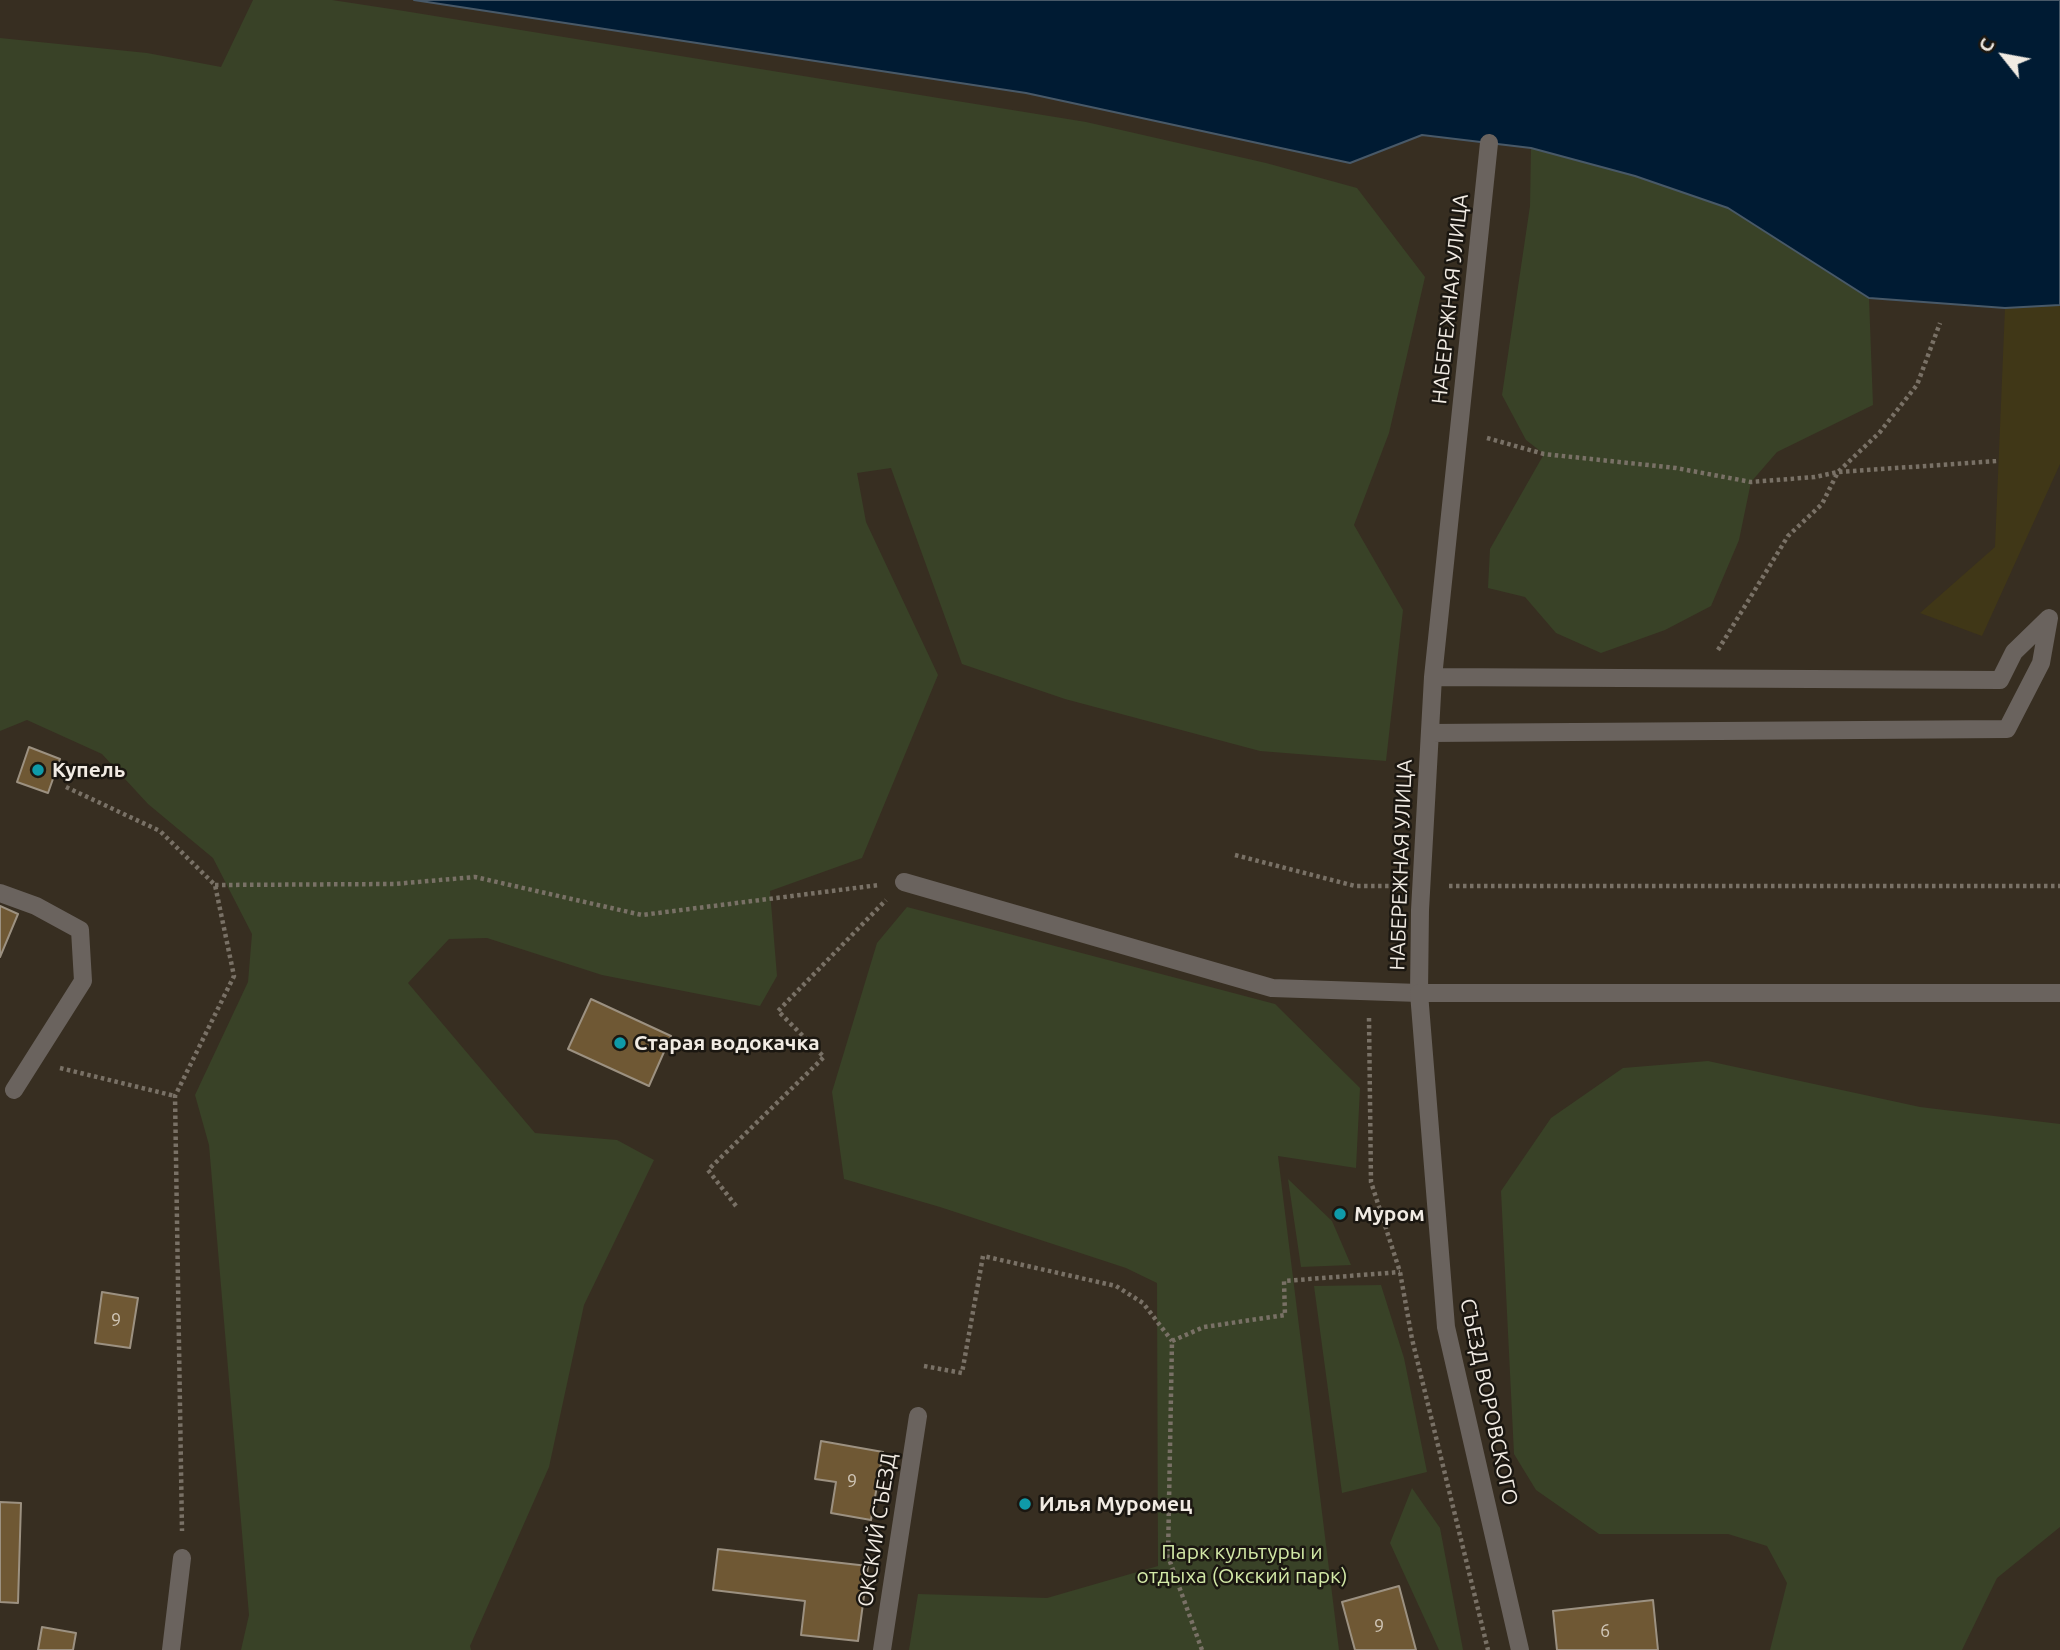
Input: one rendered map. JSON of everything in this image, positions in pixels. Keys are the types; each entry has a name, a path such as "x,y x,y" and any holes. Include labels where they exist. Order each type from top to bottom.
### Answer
{"street":[{"name":"НАБЕРЕЖНАЯ УЛИЦА","path":"1489,143 1433,677 1419,993 2060,993"},
{"path":"1430,733 2007,729 2041,663 2049,618 2014,652 2000,680 1433,677"},
{"path":"904,882 1272,988 1419,993"},
{"path":"0,893 36,906 80,930 83,981 14,1090"},
{"name":"СЪЕЗД ВОРОВСКОГО","path":"1419,993 1446,1327 1520,1650"},
{"name":"ОКСКИЙ СЪЕЗД","path":"882,1650 918,1416"},
{"path":"171,1650 183,1558"}],"path":[{"path":"1702,678 1788,536 1822,504 1838,472 1880,432 1917,385 1940,323"},
{"path":"1459,431 1544,454 1676,468 1751,482 1815,477 1838,472 1998,460"},
{"path":"66,787 160,831 215,885 234,976 175,1096 183,1558"},
{"path":"1235,855 1355,886 2060,886"},
{"path":"215,885 394,884 475,877 642,915 904,882"},
{"path":"736,1206 708,1170 824,1057 778,1012 904,882"},
{"path":"1369,992 1371,1182 1400,1272 1412,1339 1488,1650"},
{"path":"32,1061 175,1096"},
{"path":"924,1366 962,1373 983,1256 1116,1286 1143,1303 1172,1341 1168,1556 1202,1650"},
{"path":"1172,1341 1204,1328 1285,1315 1284,1281 1400,1272"}],"green space":[{"path":"253,0 332,0 404,11 1086,122 1266,163 1357,188 1425,277 1389,433 1354,525 1403,610 1386,761 1260,751 1065,699 962,664 891,468 857,473 866,522 938,675 862,858 770,891 777,976 760,1006 602,975 487,938 449,939 408,983 535,1133 617,1140 654,1160 584,1305 549,1467 470,1646 471,1650 241,1650 249,1615 209,1145 195,1095 248,982 252,934 213,858 148,804 102,754 27,720 0,731 0,38 147,53 221,67"},
{"path":"1531,148 1635,176 1728,208 1869,298 1873,405 1777,452 1751,482 1739,540 1711,606 1665,630 1601,653 1556,633 1525,597 1488,588 1490,549 1544,454 1526,440 1502,395 1530,206"},
{"name":"Парк культуры и отдыха (Окский парк)","path":"907,907 1275,1004 1360,1088 1356,1168 1278,1156 1339,1650 909,1650 918,1594 1047,1598 1158,1566 1157,1283 1126,1268 940,1207 844,1179 832,1092 877,943"},
{"path":"1708,1061 1920,1107 2060,1124 2060,1527 1997,1578 1962,1650 1770,1650 1787,1583 1767,1546 1728,1534 1599,1534 1536,1490 1514,1454 1501,1191 1551,1118 1623,1068"},
{"path":"1288,1179 1332,1221 1351,1265 1301,1267"},
{"path":"1381,1285 1404,1358 1427,1472 1342,1493 1314,1286"},
{"path":"1412,1488 1440,1528 1463,1650 1439,1650 1390,1543"}],"sand":[{"path":"2060,305 2060,464 1982,636 1920,613 1995,547 2005,308"}],"water":[{"path":"414,0 2060,0 2060,305 2005,308 1869,298 1728,208 1635,176 1531,148 1422,135 1350,163 1026,93"}],"building":[{"name":"Купель","path":"29,747 60,759 48,793 17,782"},
{"path":"0,906 18,914 0,957"},
{"name":"Старая водокачка","path":"591,999 671,1036 649,1086 568,1049"},
{"path":"102,1292 138,1298 130,1348 95,1343"},
{"path":"821,1441 883,1452 871,1520 831,1513 836,1482 815,1479"},
{"path":"0,1502 21,1503 18,1603 0,1602"},
{"path":"718,1549 868,1566 858,1641 801,1635 805,1601 713,1590"},
{"path":"1399,1586 1416,1650 1355,1650 1342,1602"},
{"path":"1653,1600 1658,1650 1557,1650 1553,1611"},
{"path":"42,1627 76,1633 73,1650 38,1650"}],"place":[{"name":"Купель","path":"38,770"},
{"name":"Старая водокачка","path":"620,1043"},
{"name":"Муром","path":"1340,1214"},
{"name":"Илья Муромец","path":"1025,1504"}]}
